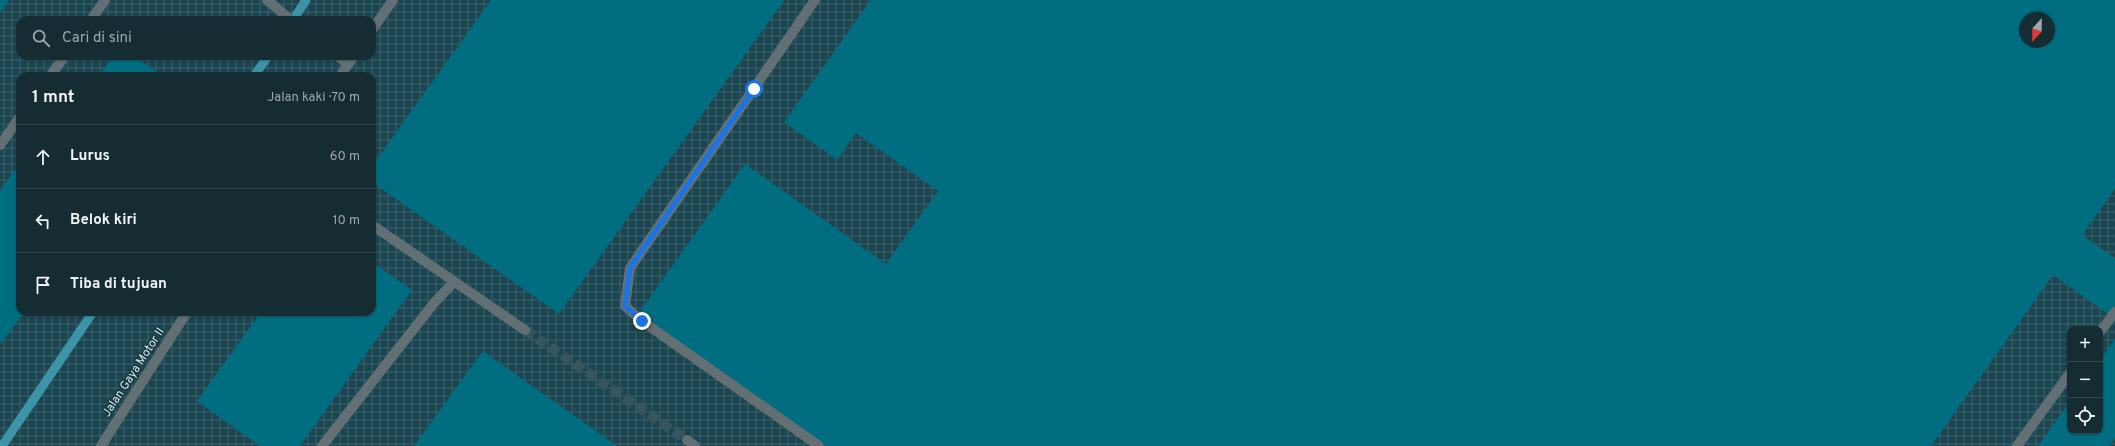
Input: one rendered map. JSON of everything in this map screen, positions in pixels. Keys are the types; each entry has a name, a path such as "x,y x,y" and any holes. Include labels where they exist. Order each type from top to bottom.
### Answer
{"street":[{"path":"94,16 106,0"},
{"path":"376,24 393,0"},
{"path":"815,0 630,268 625,306 642,321 819,446"},
{"path":"269,2 286,16"},
{"path":"53,72 62,60"},
{"path":"343,72 351,60"},
{"path":"0,144 16,122"},
{"path":"376,228 525,330"},
{"path":"322,446 434,304 454,282"},
{"path":"2103,328 2115,312"},
{"name":"Jalan Gaya Motor II","path":"101,446 184,316"},
{"path":"2017,446 2067,377"}],"shaded area":[{"path":"0,0 2115,0 2115,446 0,446"}],"building":[{"path":"0,0 9,0 0,13"},
{"path":"491,0 784,0 559,314 376,185 376,160"},
{"path":"871,0 2115,0 2115,189 2082,235 2115,258 2115,319 2053,275 1931,446 824,446 638,314 745,164 886,264 938,191 856,133 837,160 784,122"},
{"path":"110,60 140,60 157,72 102,72"},
{"path":"16,169 16,316 21,316 0,345 0,191"},
{"path":"376,265 412,290 300,446 260,446 197,401 258,316 376,316"},
{"path":"2115,339 2115,438 2110,446 2038,446 2067,406 2067,434 2103,434 2103,356"},
{"path":"483,351 501,364 617,446 414,446"}],"waterway":[{"path":"296,16 306,0"},
{"path":"257,72 265,60"},
{"path":"2,446 90,316"}],"tunnel":[{"path":"525,330 687,440"}],"route":[{"path":"642,321 625,306 630,268 754,89"}]}
